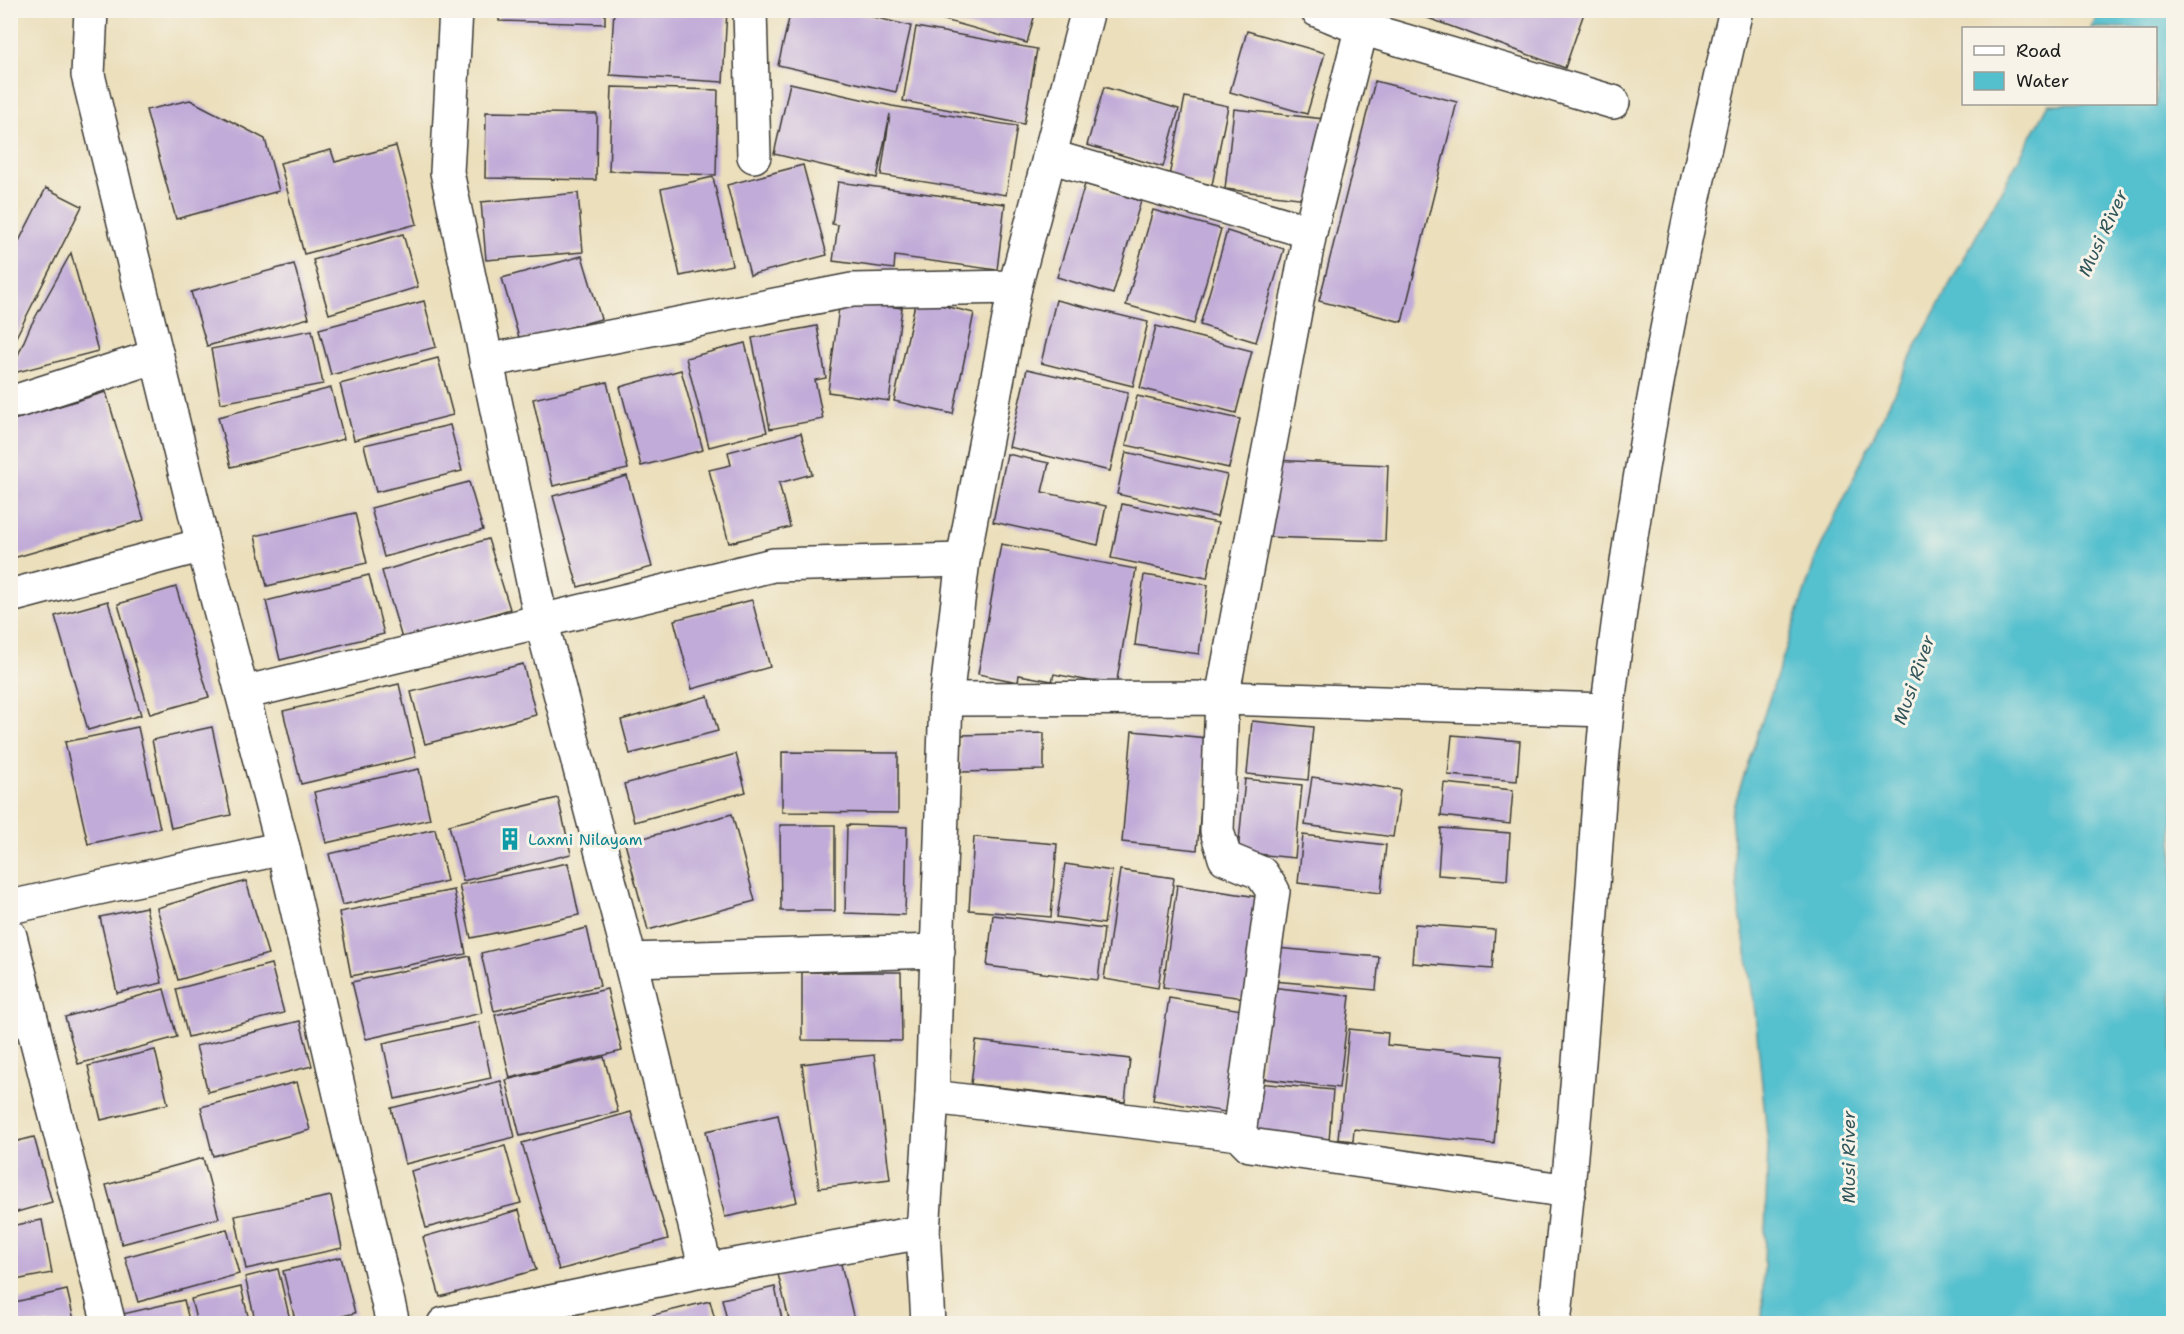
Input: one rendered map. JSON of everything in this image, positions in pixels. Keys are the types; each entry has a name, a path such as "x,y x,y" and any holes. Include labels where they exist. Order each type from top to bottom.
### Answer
{"street":[{"path":"91,10 88,75 203,545 283,848 393,1323"},
{"path":"456,10 447,172 541,620 630,960 706,1270"},
{"path":"750,10 754,156"},
{"path":"928,1323 923,1232 932,1097 946,699 963,560 1015,287 1088,10"},
{"path":"1317,10 1364,19 1613,102"},
{"path":"1554,1323 1569,1191 1607,710 1624,574 1647,438 1702,154 1736,10"},
{"path":"1239,1134 1273,891 1261,873 1225,858 1217,831 1222,698 1310,232 1364,19"},
{"path":"1049,156 1310,232"},
{"path":"486,361 852,290 1015,287"},
{"path":"17,401 157,356"},
{"path":"10,596 203,545"},
{"path":"243,693 773,565 963,560"},
{"path":"946,699 1222,698 1607,710"},
{"path":"10,907 283,848"},
{"path":"10,936 109,1323"},
{"path":"630,960 938,951"},
{"path":"932,1097 1239,1134 1250,1145 1569,1191"},
{"path":"444,1323 706,1270 923,1232"}],"water":[{"name":"Musi River","path":"2101,10 2173,11 2173,1323 1762,1323 1768,1146 1754,1003 1739,907 1731,815 1816,557 1919,340 2048,105 2157,105 2157,27 2092,27"}],"building":[{"path":"499,10 605,10 605,24 499,21"},
{"path":"614,10 727,10 723,82 610,75"},
{"path":"791,10 844,10 911,26 896,92 778,65"},
{"path":"910,10 935,10 934,18"},
{"path":"943,10 1036,10 1027,43 941,19"},
{"path":"1406,10 1585,10 1565,68"},
{"path":"916,27 1037,49 1024,124 903,101"},
{"path":"1247,31 1325,53 1307,114 1230,92"},
{"path":"1375,81 1457,102 1402,322 1319,301"},
{"path":"790,83 892,106 1017,126 1006,195 881,175 890,114 877,178 774,154"},
{"path":"612,87 718,90 716,175 609,171"},
{"path":"1104,87 1179,109 1163,167 1087,145"},
{"path":"1185,97 1228,106 1212,185 1169,176"},
{"path":"190,100 265,139 279,191 176,219 146,110"},
{"path":"1234,109 1324,119 1315,200 1225,189"},
{"path":"486,112 597,114 596,180 485,178"},
{"path":"396,146 417,224 304,254 280,163 331,150 335,162"},
{"path":"803,165 827,255 750,275 727,185"},
{"path":"713,177 732,265 680,276 661,189"},
{"path":"838,182 1005,204 997,270 895,256 894,269 833,261 838,225 832,224"},
{"path":"1085,184 1141,201 1113,294 1057,277"},
{"path":"46,188 82,206 10,349 10,259"},
{"path":"578,193 583,252 486,260 481,202"},
{"path":"1153,210 1221,229 1194,324 1126,305"},
{"path":"1227,231 1284,249 1256,342 1200,325"},
{"path":"403,234 418,287 329,314 313,260"},
{"path":"71,253 98,351 10,374 30,327"},
{"path":"582,256 601,319 520,341 502,278"},
{"path":"294,264 309,318 207,346 191,292"},
{"path":"916,299 974,313 953,414 894,401"},
{"path":"840,300 902,308 889,401 828,392"},
{"path":"1056,300 1148,322 1133,386 1041,363"},
{"path":"424,301 436,347 331,375 319,329"},
{"path":"817,326 826,378 815,380 823,419 770,429 752,338"},
{"path":"1156,326 1252,351 1236,413 1140,388"},
{"path":"312,330 323,384 221,403 211,349"},
{"path":"745,343 767,432 709,447 686,358"},
{"path":"438,358 453,415 354,440 340,384"},
{"path":"1027,369 1128,392 1110,471 1009,447"},
{"path":"681,370 703,450 641,466 620,387"},
{"path":"607,382 628,469 553,486 533,399"},
{"path":"331,388 344,439 231,467 218,417"},
{"path":"106,392 144,520 10,559 10,421"},
{"path":"1137,396 1240,419 1229,468 1126,445"},
{"path":"450,425 462,471 376,492 364,445"},
{"path":"801,433 812,474 779,483 790,527 729,543 709,470 731,465 728,452"},
{"path":"1126,452 1227,475 1217,517 1117,494"},
{"path":"1007,454 1049,463 1042,492 1106,506 1098,545 993,522"},
{"path":"1269,460 1388,465 1385,541 1266,537"},
{"path":"627,476 652,567 578,587 553,496"},
{"path":"469,482 483,530 384,557 371,508"},
{"path":"1122,504 1218,523 1207,578 1111,558"},
{"path":"355,513 367,563 267,586 255,536"},
{"path":"488,539 510,609 403,642 382,571"},
{"path":"1001,544 1136,569 1116,686 1054,674 1052,681 1019,675 1018,682 978,674"},
{"path":"369,575 384,634 280,660 266,601"},
{"path":"1144,575 1208,585 1199,654 1135,645"},
{"path":"176,587 209,697 150,714 118,604"},
{"path":"752,600 770,667 692,689 674,620"},
{"path":"108,601 141,715 88,730 55,616"},
{"path":"523,664 536,715 425,744 411,692"},
{"path":"399,684 416,757 301,784 283,711"},
{"path":"708,696 718,731 630,754 621,720"},
{"path":"1252,721 1313,727 1308,780 1247,774"},
{"path":"138,727 160,828 88,844 65,742"},
{"path":"212,727 231,815 171,828 152,740"},
{"path":"1132,731 1208,738 1197,850 1122,842"},
{"path":"1044,733 1044,770 961,772 960,735"},
{"path":"1452,735 1520,741 1517,781 1448,775"},
{"path":"782,752 898,753 898,813 782,812"},
{"path":"736,754 746,792 634,822 624,784"},
{"path":"419,769 430,819 326,843 314,792"},
{"path":"1312,777 1400,790 1393,837 1305,825"},
{"path":"1245,779 1302,785 1295,858 1238,852"},
{"path":"1444,783 1513,790 1510,824 1441,816"},
{"name":"Laxmi Nilayam","path":"558,798 571,854 463,881 449,825"},
{"path":"732,814 755,901 648,930 625,843"},
{"path":"780,825 835,825 835,911 781,911"},
{"path":"847,825 907,827 905,915 845,913"},
{"path":"1441,828 1510,833 1507,880 1438,875"},
{"path":"435,829 447,881 342,905 329,854"},
{"path":"1303,835 1386,845 1381,893 1298,883"},
{"path":"974,837 1057,844 1051,917 969,910"},
{"path":"568,863 579,915 471,938 459,885"},
{"path":"1065,864 1112,871 1104,924 1057,917"},
{"path":"1120,870 1174,878 1158,988 1104,979"},
{"path":"246,881 268,954 178,980 157,908"},
{"path":"1177,885 1264,898 1251,999 1163,987"},
{"path":"454,890 466,954 351,976 339,912"},
{"path":"146,907 162,983 117,993 100,917"},
{"path":"993,915 1104,929 1098,980 987,966"},
{"path":"1415,924 1495,930 1492,969 1412,963"},
{"path":"587,928 600,986 494,1011 481,953"},
{"path":"1276,948 1379,957 1376,990 1273,981"},
{"path":"470,956 482,1013 366,1039 352,982"},
{"path":"271,964 284,1013 188,1037 176,989"},
{"path":"802,972 901,972 902,1041 802,1040"},
{"path":"1270,987 1350,996 1339,1088 1260,1078"},
{"path":"164,989 177,1037 78,1064 65,1017"},
{"path":"607,989 622,1051 510,1078 495,1015"},
{"path":"1169,998 1242,1010 1225,1112 1153,1100"},
{"path":"300,1021 312,1066 208,1092 196,1046"},
{"path":"479,1022 491,1078 395,1099 383,1043"},
{"path":"1349,1029 1388,1033 1387,1045 1502,1056 1494,1144 1354,1129 1353,1141 1338,1139"},
{"path":"976,1041 1130,1059 1125,1102 971,1084"},
{"path":"155,1050 168,1104 101,1120 88,1066"},
{"path":"874,1055 890,1179 819,1188 802,1064"},
{"path":"604,1057 618,1112 520,1136 506,1080"},
{"path":"501,1081 515,1137 405,1164 391,1108"},
{"path":"297,1082 310,1130 213,1156 201,1107"},
{"path":"1257,1083 1333,1090 1329,1141 1252,1133"},
{"path":"631,1112 668,1239 559,1270 522,1143"},
{"path":"778,1115 797,1202 725,1217 706,1131"},
{"path":"34,1137 52,1202 10,1214 10,1143"},
{"path":"505,1146 521,1203 426,1228 411,1171"},
{"path":"203,1158 219,1218 122,1244 106,1185"},
{"path":"331,1196 342,1248 246,1269 235,1216"},
{"path":"519,1210 536,1270 440,1297 423,1237"},
{"path":"42,1220 52,1273 10,1281 10,1226"},
{"path":"227,1229 239,1274 138,1302 125,1257"},
{"path":"341,1257 355,1313 311,1324 296,1324 283,1271"},
{"path":"840,1260 855,1324 790,1324 778,1274"},
{"path":"278,1269 291,1324 256,1324 245,1277"},
{"path":"241,1287 250,1324 197,1324 191,1299"},
{"path":"775,1287 783,1324 728,1324 722,1299"},
{"path":"67,1290 75,1324 10,1324 10,1303"},
{"path":"184,1300 190,1324 125,1324 123,1314"},
{"path":"710,1301 716,1324 655,1324 653,1315"}],"place":[{"name":"Laxmi Nilayam","path":"510,839"}]}
